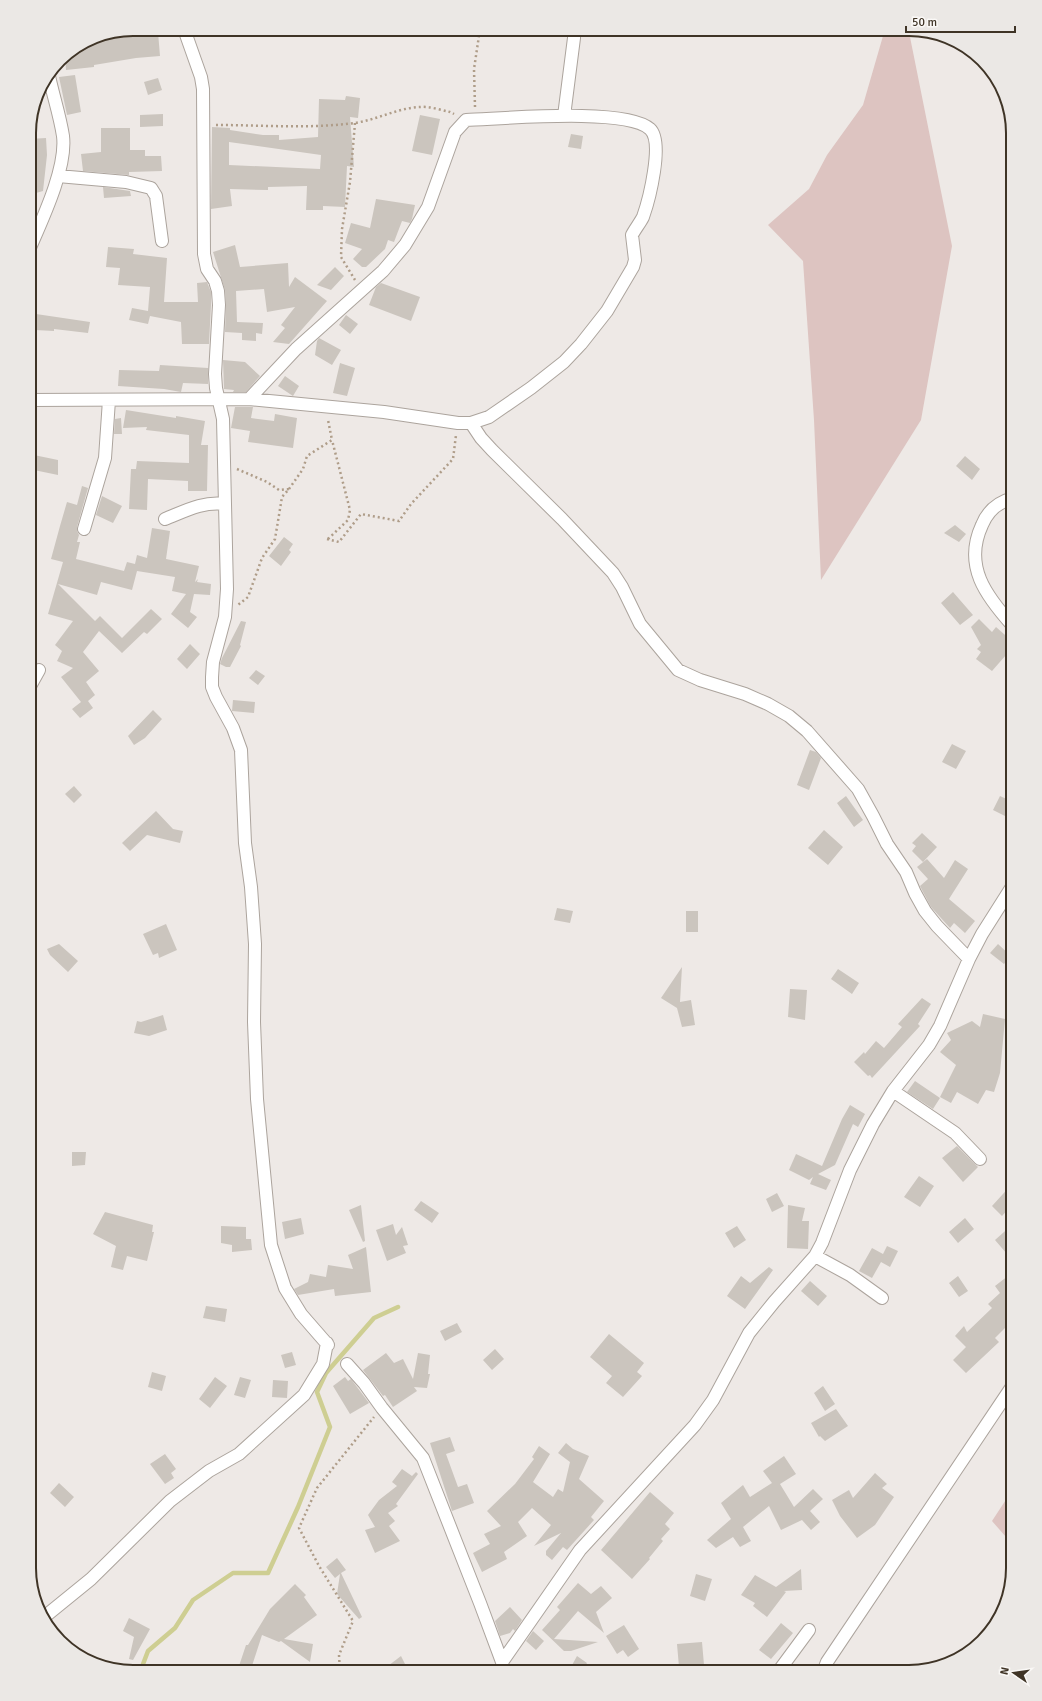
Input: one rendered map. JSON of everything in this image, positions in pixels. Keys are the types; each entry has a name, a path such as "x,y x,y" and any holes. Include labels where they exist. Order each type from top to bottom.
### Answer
{"street":[{"path":"48,1614 91,1579 170,1501 200,1477 239,1454 304,1395 323,1364 328,1344 301,1314 285,1288 271,1245 257,1099 254,1022 255,944 251,887 245,843 241,750 233,728 212,687 213,662 225,616 227,589 223,419 215,374 219,305 218,291 215,280 207,269 204,254 204,101 202,83 186,36"},
{"path":"564,116 574,36"},
{"path":"36,232 58,176 63,153 63,136 50,82"},
{"path":"36,400 249,399 326,408 384,412 458,424 490,417 564,362 581,344 607,311 633,267 635,260 632,235 642,219 651,186 655,162 654,135 649,128 623,118 564,116 466,120 455,132 428,208 419,224 393,260 296,349 249,399"},
{"path":"58,176 126,182 151,188 156,196 162,241"},
{"path":"84,529 105,458 109,400"},
{"path":"471,422 481,438 492,450 614,573 640,624 678,670 700,680 745,694 768,704 789,716 807,731 858,789 887,844 906,872 914,893 925,911 937,926 969,959"},
{"path":"1006,500 998,503 984,519 974,551 975,564 984,587 998,609 1006,618"},
{"path":"165,519 200,505 212,503 225,504"},
{"path":"36,675 39,670"},
{"path":"504,1665 580,1550 695,1425 713,1400 749,1333 814,1256 822,1243 850,1170 873,1124 893,1091 929,1044 940,1026 969,959 982,934 1006,896"},
{"path":"893,1091 955,1133 980,1159"},
{"path":"814,1256 850,1275 882,1298"},
{"path":"347,1364 364,1383 382,1408 423,1458 502,1665"},
{"path":"826,1665 1006,1396"},
{"path":"783,1665 809,1630"}],"path":[{"path":"204,125 304,126 354,123 386,116 400,110 421,107 450,112 466,120 476,106 474,69 479,36"},
{"path":"354,123 350,182 342,229 340,257 360,291"},
{"path":"326,408 332,440 350,510 348,520 327,539 339,542 361,514 399,521 411,504 453,459 458,424"},
{"path":"225,616 248,597 262,558 275,539 282,498 303,469 307,456 332,440"},
{"path":"223,466 231,466 267,482 279,490 289,489"},
{"path":"340,1665 339,1655 353,1621 299,1528 317,1488 382,1408"}],"shaded area":[{"path":"883,36 911,36 910,37 952,246 921,420 821,580 814,420 803,261 768,225 809,189 827,155 863,105"},
{"path":"1006,1500 1006,1537 992,1521"}],"building":[{"path":"127,36 158,36 160,56 136,58 94,65 94,67 66,70 65,63 79,52 96,43"},
{"path":"75,75 81,112 67,115 59,77"},
{"path":"158,78 162,90 148,95 144,82"},
{"path":"346,96 360,98 358,118 350,117 354,167 347,166 345,207 323,206 323,210 306,210 307,186 268,187 268,190 230,189 232,206 211,209 212,127 230,128 230,130 263,135 279,135 279,140 318,137 319,99 345,100","holes":["229,142 321,155 320,169 229,165"]},
{"path":"163,114 163,126 140,127 140,115"},
{"path":"420,115 440,119 432,155 412,151"},
{"path":"101,128 130,128 130,150 145,150 145,156 161,156 162,171 129,172 129,175 83,171 81,154 101,152"},
{"path":"571,134 583,136 581,149 568,147"},
{"path":"46,138 47,155 43,191 36,193 36,139"},
{"path":"103,187 130,191 131,196 104,198"},
{"path":"376,199 415,205 410,223 402,221 394,242 388,240 385,249 366,267 362,267 353,259 362,249 345,243 351,223 370,228"},
{"path":"235,245 240,267 288,263 289,287 295,277 327,301 289,344 273,342 285,328 281,325 295,307 267,312 264,289 236,291 237,322 263,323 262,334 256,333 256,341 242,340 242,333 225,332 225,290 213,252"},
{"path":"108,247 134,249 133,254 167,258 164,302 198,302 197,283 207,282 211,292 209,344 182,344 181,322 150,316 148,324 129,320 132,308 148,311 150,287 118,285 120,268 106,267"},
{"path":"335,267 344,276 331,290 317,285"},
{"path":"381,283 420,297 411,321 369,305 376,287"},
{"path":"36,314 90,322 88,333 54,329 54,331 36,330"},
{"path":"346,315 358,324 350,334 339,325"},
{"path":"319,338 341,350 332,365 315,355 317,341"},
{"path":"223,360 245,362 260,376 246,392 233,392 234,390 224,389"},
{"path":"340,363 355,368 347,396 333,393"},
{"path":"160,365 208,368 208,384 183,383 181,392 164,389 118,386 119,370 159,371"},
{"path":"285,376 299,386 293,396 278,386"},
{"path":"235,407 253,407 251,418 274,421 275,414 297,418 293,448 248,442 250,431 231,428"},
{"path":"126,410 205,421 201,445 208,445 207,491 188,491 188,481 148,479 147,510 129,509 131,469 136,469 137,461 189,463 189,435 146,430 147,427 123,428"},
{"path":"121,418 122,434 114,434 115,419"},
{"path":"36,455 58,460 58,475 36,470"},
{"path":"965,456 980,469 972,480 956,466"},
{"path":"82,486 88,488 77,527 79,535 77,542 80,542 76,559 124,571 127,562 135,564 137,555 147,558 152,528 170,531 166,559 199,566 195,582 198,579 197,582 211,584 210,595 194,594 190,612 197,617 188,628 171,614 186,594 172,591 175,577 137,571 132,590 101,582 97,595 58,584 95,621 100,616 122,638 151,609 162,619 147,634 144,632 122,653 99,631 83,652 99,671 86,682 95,695 88,701 93,708 80,718 72,709 81,702 61,677 73,668 57,661 62,651 55,645 73,621 48,614 63,562 51,559 67,502 77,505"},
{"path":"102,496 122,506 113,523 96,515"},
{"path":"955,525 966,534 959,542 944,533"},
{"path":"284,537 293,544 289,550 291,552 281,566 269,556"},
{"path":"953,592 973,615 960,625 941,603"},
{"path":"979,619 992,632 996,627 1006,636 1006,655 992,671 976,659 981,652 977,649 981,645 971,627"},
{"path":"241,621 246,622 241,646 230,667 226,667 220,664"},
{"path":"190,644 200,654 187,669 177,659"},
{"path":"256,670 265,676 258,685 249,678"},
{"path":"233,700 255,702 254,713 232,711"},
{"path":"153,710 162,719 145,738 134,745 128,736"},
{"path":"952,744 966,751 956,769 942,762"},
{"path":"810,750 816,752 821,758 809,790 797,785"},
{"path":"74,786 82,795 74,803 65,794"},
{"path":"846,796 863,820 854,827 837,803"},
{"path":"1000,796 1006,799 1006,816 993,810"},
{"path":"156,811 173,829 183,831 180,843 147,835 130,851 122,843"},
{"path":"824,830 843,847 828,865 808,848"},
{"path":"922,833 937,847 923,862 912,851 916,846 912,843"},
{"path":"927,859 944,878 955,860 968,869 949,899 975,921 965,933 954,923 950,928 931,907 922,890 920,886 928,879 917,867"},
{"path":"557,908 573,911 570,923 554,920"},
{"path":"686,911 698,911 698,932 686,932"},
{"path":"166,924 177,950 159,958 158,953 153,955 143,934"},
{"path":"59,944 78,961 68,972 50,955 47,949"},
{"path":"998,944 1006,951 1006,962 1004,964 990,953"},
{"path":"682,967 680,1002 691,1000 695,1025 682,1027 677,1008 661,998"},
{"path":"838,969 859,983 852,994 831,979"},
{"path":"790,989 807,990 805,1020 788,1017"},
{"path":"922,998 931,1004 918,1024 920,1026 872,1078 870,1075 868,1076 854,1062 864,1052 865,1054 876,1041 884,1048 902,1027 898,1024"},
{"path":"983,1014 1005,1019 1000,1073 994,1092 986,1090 978,1104 957,1092 951,1103 940,1097 956,1065 940,1052 951,1040 947,1033 972,1021 980,1027"},
{"path":"163,1015 167,1030 149,1036 134,1033 137,1021 141,1022"},
{"path":"915,1081 940,1098 933,1109 907,1092"},
{"path":"850,1105 865,1114 858,1127 853,1124 835,1165 818,1174 831,1180 826,1190 810,1184 813,1177 809,1180 789,1170 796,1154 822,1166 842,1119"},
{"path":"957,1146 978,1167 963,1182 942,1158"},
{"path":"72,1152 86,1152 85,1165 72,1166"},
{"path":"919,1176 934,1186 920,1207 904,1197"},
{"path":"1006,1191 1006,1212 1002,1216 992,1206"},
{"path":"777,1193 784,1206 772,1212 766,1199"},
{"path":"421,1201 439,1213 432,1223 414,1210"},
{"path":"361,1205 365,1241 363,1242 349,1210"},
{"path":"788,1205 805,1208 802,1221 809,1221 808,1249 787,1248"},
{"path":"105,1212 153,1225 152,1232 154,1232 147,1261 127,1256 123,1270 111,1267 116,1246 93,1234"},
{"path":"301,1218 304,1234 285,1239 282,1222"},
{"path":"965,1218 974,1229 958,1243 949,1232"},
{"path":"393,1224 396,1235 402,1227 408,1245 403,1246 406,1253 387,1261 376,1230"},
{"path":"221,1226 246,1227 246,1239 251,1239 252,1250 232,1252 232,1245 221,1243"},
{"path":"737,1226 746,1240 734,1248 725,1233"},
{"path":"1006,1230 1006,1253 995,1240"},
{"path":"887,1246 898,1251 890,1267 881,1262 872,1278 859,1271 872,1248 883,1254"},
{"path":"366,1247 371,1292 335,1296 334,1289 298,1295 294,1289 308,1282 310,1274 326,1277 328,1265 353,1269 348,1255"},
{"path":"769,1267 773,1270 745,1309 727,1296 741,1276 750,1283"},
{"path":"958,1276 968,1291 959,1297 949,1283"},
{"path":"1006,1277 1006,1327 995,1338 999,1342 966,1373 953,1360 966,1347 955,1336 964,1326 967,1332 992,1308 988,1304 1000,1293 995,1286"},
{"path":"810,1281 827,1296 818,1306 801,1291"},
{"path":"206,1306 227,1309 225,1322 203,1318"},
{"path":"457,1323 462,1332 445,1341 440,1331"},
{"path":"609,1334 644,1363 637,1372 642,1376 623,1397 606,1383 612,1376 590,1357"},
{"path":"495,1349 504,1359 492,1370 483,1360"},
{"path":"292,1352 296,1365 285,1368 281,1355"},
{"path":"386,1353 394,1363 403,1359 413,1379 418,1353 430,1355 428,1374 430,1374 427,1388 414,1387 417,1391 393,1407 385,1395 383,1396 363,1370"},
{"path":"152,1372 166,1376 162,1391 148,1387"},
{"path":"215,1377 227,1386 210,1408 199,1399"},
{"path":"240,1377 251,1380 245,1398 234,1395"},
{"path":"345,1377 348,1381 351,1379 369,1403 350,1414 333,1386"},
{"path":"273,1380 288,1381 287,1398 272,1397"},
{"path":"823,1386 835,1404 825,1411 814,1393"},
{"path":"836,1409 848,1426 825,1441 820,1436 819,1437 811,1423"},
{"path":"450,1437 455,1451 446,1454 458,1487 467,1484 474,1503 452,1511 430,1443"},
{"path":"566,1443 573,1449 589,1456 579,1479 604,1501 591,1517 594,1520 567,1550 563,1547 552,1560 546,1555 546,1551 561,1533 534,1546 551,1525 532,1508 518,1522 527,1536 504,1552 507,1559 482,1572 473,1553 490,1544 484,1534 501,1526 487,1511 515,1484 534,1459 532,1457 539,1446 550,1454 533,1482 553,1497 558,1489 563,1492 570,1462 558,1453"},
{"path":"165,1454 176,1469 171,1473 174,1478 165,1484 150,1464"},
{"path":"784,1456 796,1474 780,1484 794,1507 813,1489 823,1499 810,1511 820,1522 811,1530 802,1520 781,1530 769,1506 743,1527 751,1541 740,1547 733,1537 716,1548 707,1540 731,1519 721,1503 743,1485 750,1497 772,1483 763,1471"},
{"path":"402,1469 412,1476 416,1472 418,1474 396,1504 398,1506 388,1513 395,1521 389,1526 400,1541 375,1553 365,1530 375,1527 368,1515 379,1500 397,1486 392,1482"},
{"path":"875,1473 887,1484 882,1488 894,1497 875,1525 857,1538 840,1516 832,1500 849,1490 853,1498"},
{"path":"59,1483 74,1497 65,1507 50,1493"},
{"path":"650,1492 674,1513 665,1524 670,1529 661,1539 663,1541 649,1558 650,1559 632,1579 601,1550"},
{"path":"337,1558 346,1570 341,1573 362,1617 359,1619 337,1594 340,1574 335,1578 326,1567"},
{"path":"801,1569 802,1590 784,1591 786,1592 767,1617 753,1606 755,1603 741,1595 755,1575 776,1587"},
{"path":"696,1574 712,1579 705,1601 690,1596"},
{"path":"578,1583 591,1594 601,1586 612,1598 596,1612 604,1633 578,1611 554,1639 598,1642 571,1651 564,1651 542,1630 560,1610 557,1607"},
{"path":"295,1584 306,1595 304,1597 317,1615 284,1639 313,1644 310,1662 281,1641 279,1642 262,1635 252,1665 239,1665 246,1645 248,1645 270,1609"},
{"path":"510,1607 522,1620 515,1631 513,1629 510,1633 500,1636 495,1621"},
{"path":"129,1618 150,1629 133,1660 129,1659 134,1637 123,1631"},
{"path":"781,1623 793,1633 771,1659 759,1650"},
{"path":"624,1625 639,1649 628,1657 623,1650 617,1654 606,1636"},
{"path":"533,1631 544,1641 536,1650 526,1641"},
{"path":"702,1642 704,1665 679,1665 677,1644"},
{"path":"401,1656 406,1665 389,1665"},
{"path":"577,1656 587,1663 586,1665 572,1665"}],"waterway":[{"path":"143,1665 148,1651 175,1628 193,1600 233,1573 268,1573 298,1507 330,1427 317,1392 326,1373 374,1318 398,1307"}]}
